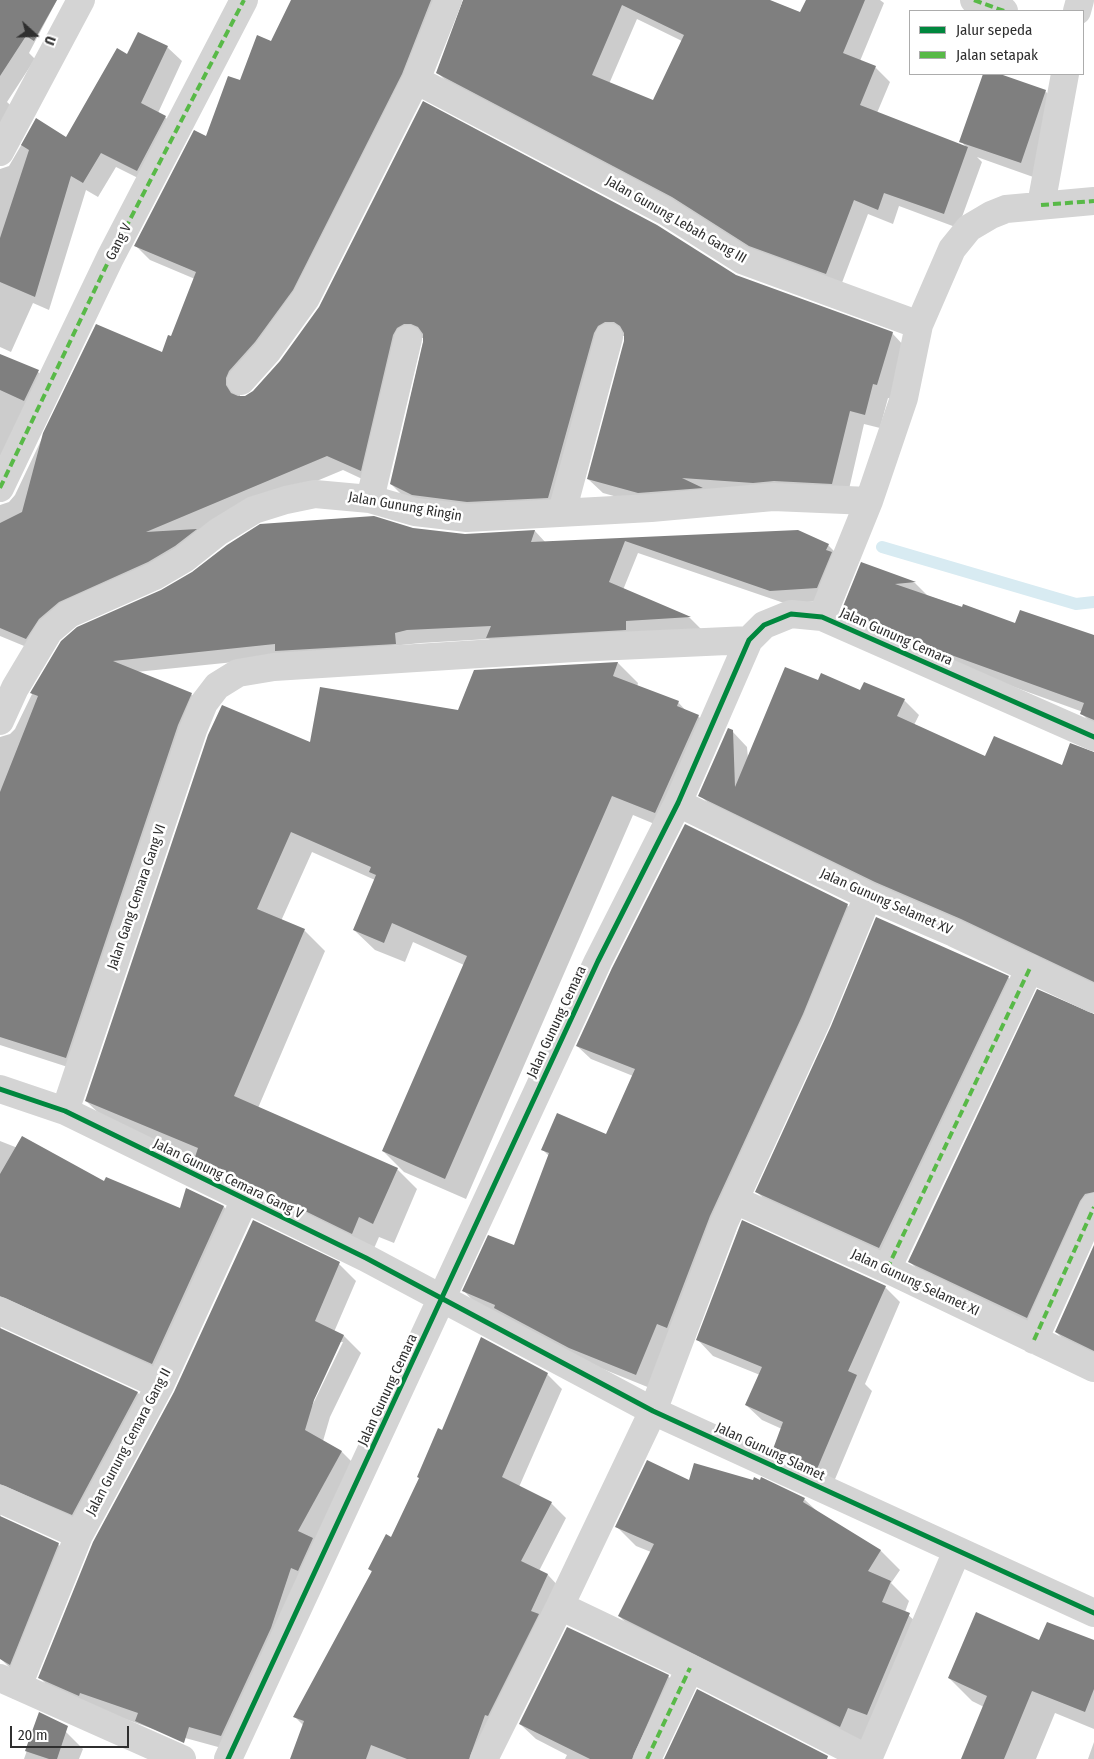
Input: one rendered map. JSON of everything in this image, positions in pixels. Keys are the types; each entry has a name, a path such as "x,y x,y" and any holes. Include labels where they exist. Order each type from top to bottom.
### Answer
{"street":[{"path":"0,152 81,0"},
{"name":"Gang V","path":"0,488 110,258 244,0"},
{"path":"241,382 267,352 306,298 416,80 448,0"},
{"path":"974,0 1001,10"},
{"path":"1041,205 1065,75"},
{"name":"Jalan Gunung Lebah Gang III","path":"416,80 665,211 742,260 919,325"},
{"path":"822,617 866,508 904,398 919,325 952,249 969,228 991,215 1006,209 1094,201"},
{"path":"562,512 609,338"},
{"path":"370,499 408,339"},
{"name":"Jalan Gunung Ringin","path":"0,721 15,688 49,631 69,614 155,576 184,559 218,532 254,510 316,494 370,499 415,512 467,518 651,508 773,497 866,508"},
{"name":"Jalan Gunung Cemara","path":"228,1759 598,961 678,803 749,640 764,625 784,616 791,614 822,617 1094,737"},
{"name":"Jalan Gang Cemara Gang VI","path":"65,1111 193,730 204,703 217,686 238,674 274,667 574,648 749,640"},
{"name":"Jalan Gunung Selamet XV","path":"678,803 868,896 1030,968 1094,999"},
{"path":"484,1759 560,1606 653,1411 735,1200 817,1020 868,896"},
{"path":"887,1269 1030,968"},
{"name":"Jalan Gunung Cemara Gang V","path":"0,1089 65,1111 366,1258 441,1300"},
{"name":"Jalan Gunung Cemara Gang II","path":"9,1682 79,1535 160,1386 244,1199"},
{"name":"Jalan Gunung Selamet XI","path":"735,1200 887,1269 1094,1368"},
{"path":"1034,1340 1094,1207"},
{"name":"Jalan Gunung Slamet","path":"441,1300 653,1411 957,1552 1094,1613"},
{"path":"0,1311 160,1386"},
{"path":"0,1498 79,1535"},
{"path":"560,1606 690,1668 868,1759 957,1552"},
{"path":"647,1759 690,1668"},
{"path":"9,1682 182,1759"}],"building":[{"path":"0,0 57,0 34,41 26,36 0,76"},
{"path":"291,0 431,0 402,74 293,290 255,342 229,371 226,385 231,393 245,396 253,391 280,361 319,307 423,101 657,225 736,275 893,332 877,385 873,384 865,415 850,411 832,484 774,481 753,483 682,478 703,488 638,493 587,479 624,341 624,333 620,326 614,322 605,322 598,326 594,333 548,498 467,502 412,495 390,484 423,342 423,334 418,327 404,324 397,328 393,335 361,471 327,456 146,532 197,529 175,546 148,562 59,602 39,619 26,639 0,628 0,523 22,512 43,433 96,324 162,352 168,335 171,336 196,272 134,246 194,130 206,136 228,76 240,80 257,35 271,41"},
{"path":"463,0 770,0 800,12 806,0 865,0 843,53 876,66 860,105 968,147 944,214 884,193 878,210 854,200 826,274 749,246 672,197 436,73","holes":["622,5 684,35 653,100 592,75"]},
{"path":"138,32 168,46 141,103 166,116 137,171 101,153 83,183 71,176 35,297 0,282 0,238 29,150 21,145 36,118 66,137 117,48 127,54"},
{"path":"983,75 1003,75 1046,90 1021,163 959,142"},
{"path":"0,354 39,370 24,401 0,390"},
{"path":"374,516 413,528 465,534 535,530 531,542 798,530 829,544 826,550 832,552 817,588 770,591 625,541 609,582 691,617 626,621 626,630 486,638 491,626 407,630 395,633 396,644 275,651 275,644 113,661 192,693 178,725 66,1058 0,1037 0,792 38,696 30,693 61,641 77,627 161,590 192,572 227,545 260,524"},
{"path":"861,562 916,582 895,584 962,607 963,604 1015,623 1020,610 1094,635 1094,720 1080,714 1084,703 929,647 842,609"},
{"path":"618,662 613,676 679,701 677,706 699,715 655,813 612,796 445,1179 382,1151 467,956 392,923 384,943 353,930 376,875 369,872 371,867 291,832 257,909 305,929 234,1096 398,1168 373,1224 359,1217 352,1234 195,1157 198,1148 85,1101 208,735 222,705 310,742 320,687 458,710 474,670"},
{"path":"785,667 818,680 821,673 860,690 864,682 905,699 897,716 985,756 994,736 1062,765 1070,743 1094,752 1094,982 961,919 875,882 698,796 728,728 733,730 735,787"},
{"path":"685,824 848,904 803,1014 710,1216 667,1328 657,1324 636,1375 569,1348 494,1308 495,1305 462,1291 488,1235 514,1245 549,1153 541,1150 557,1113 606,1134 635,1069 576,1046 612,968"},
{"path":"876,917 1009,976 879,1248 755,1192 831,1026"},
{"path":"1037,989 1094,1014 1094,1192 1085,1194 1080,1201 1027,1318 908,1262"},
{"path":"22,1136 104,1181 106,1177 180,1208 186,1188 224,1206 152,1364 0,1296 0,1174"},
{"path":"253,1220 340,1262 315,1321 344,1335 314,1400 305,1430 342,1451 298,1531 313,1538 298,1571 291,1568 271,1628 221,1736 189,1727 184,1743 135,1721 138,1713 80,1693 79,1696 38,1678 93,1542 174,1392"},
{"path":"742,1220 886,1286 848,1371 857,1375 817,1469 773,1449 783,1422 745,1405 762,1367 696,1340"},
{"path":"1094,1245 1094,1351 1055,1332"},
{"path":"0,1328 138,1392 72,1515 0,1484"},
{"path":"481,1337 548,1373 502,1477 552,1502 521,1561 548,1574 531,1611 539,1614 488,1716 485,1715 469,1759 407,1759 371,1745 366,1759 290,1759 304,1721 293,1717 372,1571 368,1569 386,1534 391,1537 419,1478 417,1477 438,1428 442,1430"},
{"path":"647,1460 689,1480 694,1463 753,1480 754,1477 760,1480 761,1477 805,1498 803,1502 881,1550 868,1571 891,1581 882,1602 910,1613 867,1715 848,1708 840,1727 618,1616 654,1544 615,1527"},
{"path":"0,1516 59,1543 10,1665 0,1659"},
{"path":"976,1612 1039,1640 1047,1622 1094,1640 1094,1689 1085,1712 1032,1691 1004,1759 961,1759 987,1696 948,1678"},
{"path":"567,1627 669,1675 632,1759 590,1759 519,1724"},
{"path":"697,1689 828,1756 827,1759 664,1759"},
{"path":"39,1712 68,1726 57,1759 49,1759 25,1751"}],"waterway":[{"path":"882,547 1076,604 1094,602"}],"marked path":[{"path":"0,488 110,258 244,0"},
{"path":"974,0 1001,10"},
{"path":"1041,205 1094,201"},
{"path":"887,1269 1030,968"},
{"path":"1034,1340 1094,1207"},
{"path":"647,1759 690,1668"}],"cycle path":[{"path":"228,1759 598,961 678,803 749,640 764,625 791,614 822,617 1094,737"},
{"path":"0,1089 65,1111 366,1258 653,1411 1094,1613"}]}
